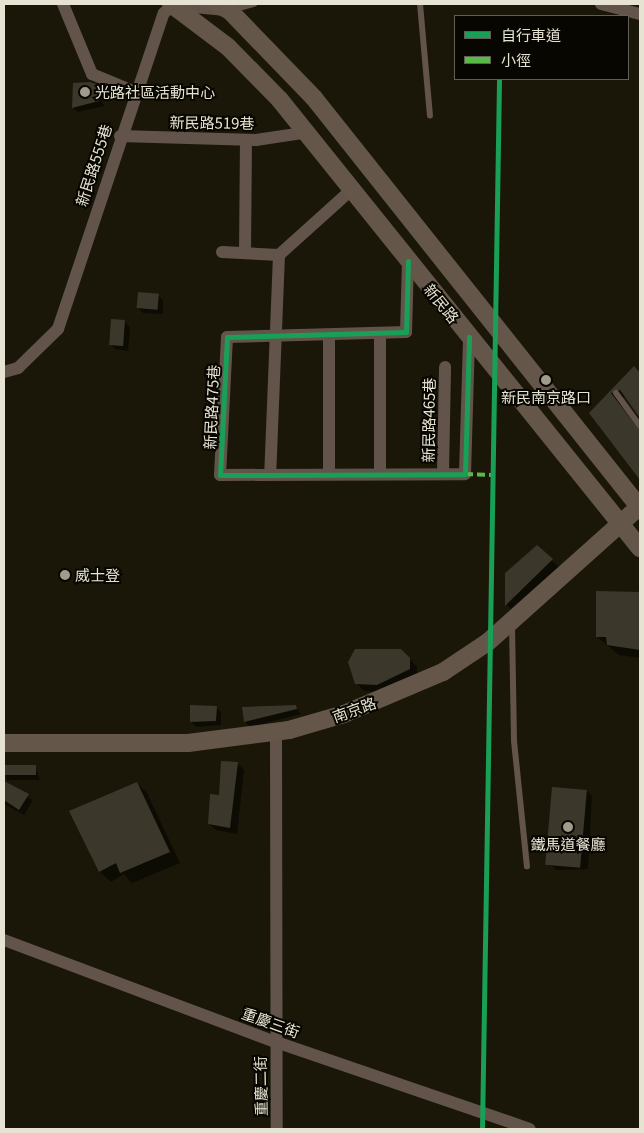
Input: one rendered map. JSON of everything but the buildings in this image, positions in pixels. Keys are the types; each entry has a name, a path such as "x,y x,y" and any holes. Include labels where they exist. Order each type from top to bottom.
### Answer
{"street":[{"path":"63,4 92,74 135,92"},
{"path":"172,4 224,7"},
{"name":"新民路555巷","path":"4,372 18,368 58,330 135,92 164,12 172,4"},
{"name":"新民路","path":"172,4 255,72 640,548"},
{"path":"601,4 640,14"},
{"name":"新民路","path":"224,7 314,98 640,507"},
{"name":"新民路519巷","path":"120,136 246,140 303,133"},
{"path":"245,253 246,140"},
{"path":"270,475 274,337 279,255 350,191"},
{"path":"222,252 279,255"},
{"name":"新民路475巷","path":"408,261 406,332 227,337 220,475 465,474 469,337"},
{"path":"380,333 380,474"},
{"path":"329,335 329,474"},
{"name":"新民路465巷","path":"443,474 445,366"},
{"name":"南京路","path":"4,743 188,742 276,732 344,714 443,672 512,620 640,507"},
{"name":"重慶二街","path":"276,732 277,1129"},
{"name":"重慶三街","path":"4,940 276,1042 530,1129"}],"lane":[{"path":"224,7 254,4"},
{"path":"420,4 430,116"},
{"path":"616,393 640,426"},
{"path":"512,620 514,741 527,866"}],"marked path":[{"path":"465,474 491,475"}],"cycle path":[{"path":"482,1129 499,80"},
{"path":"408,261 406,332 227,337 220,475 465,474 469,337"}],"place":[{"name":"光路社區活動中心","path":"85,92"},
{"name":"新民南京路口","path":"546,380"},
{"name":"威士登","path":"65,575"},
{"name":"鐵馬道餐廳","path":"568,827"}]}
